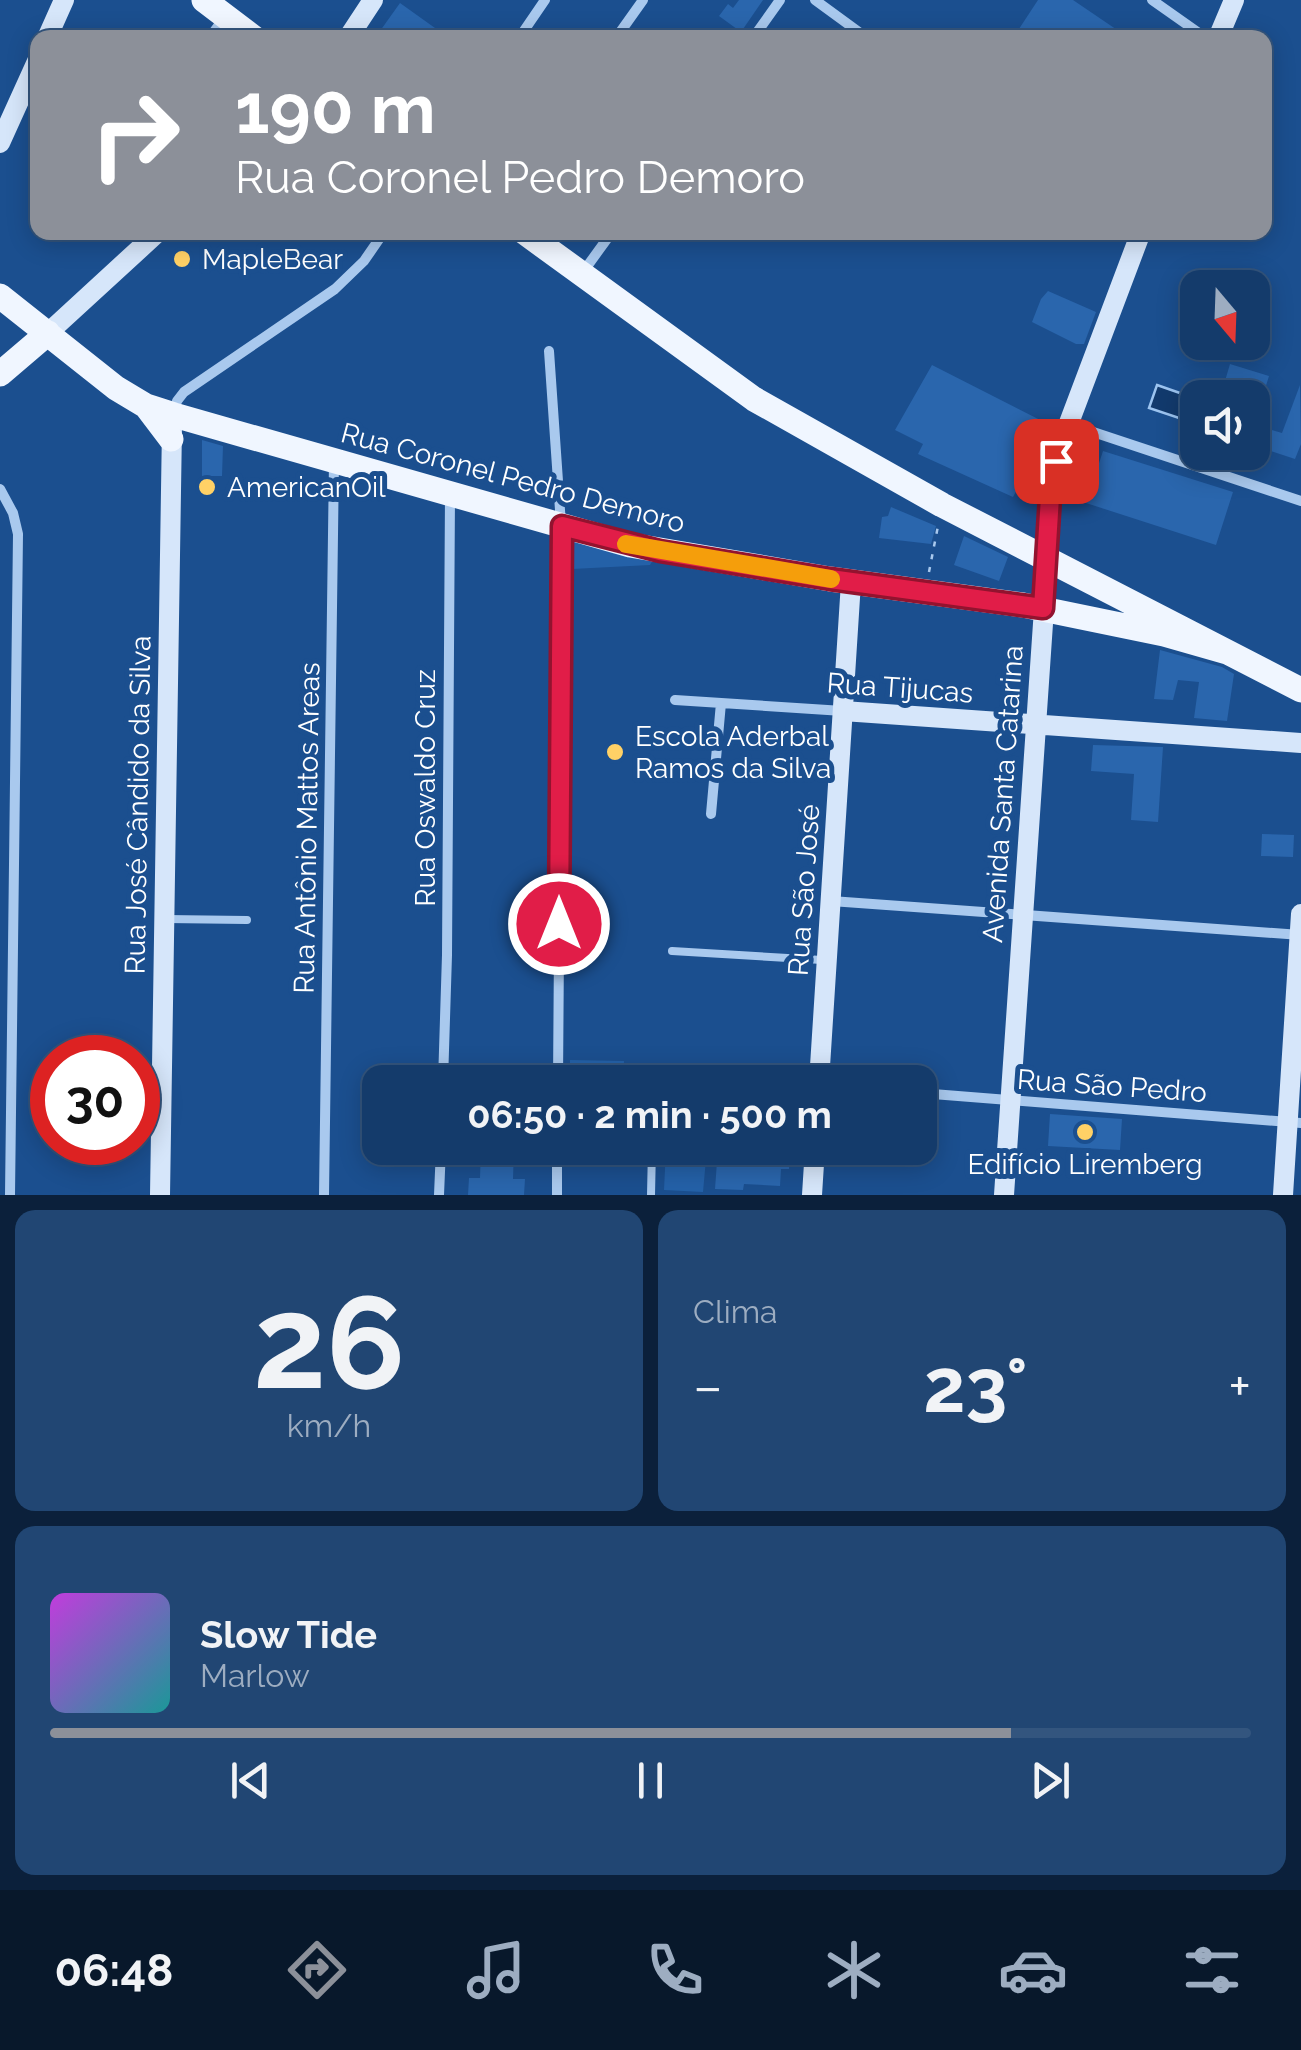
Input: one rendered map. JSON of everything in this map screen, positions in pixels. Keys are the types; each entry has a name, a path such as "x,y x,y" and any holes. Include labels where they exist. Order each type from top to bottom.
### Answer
{"main road":[{"path":"215,8 244,30"},
{"path":"535,240 754,399 942,504 1301,690"},
{"path":"0,296 116,388 173,427"},
{"path":"0,374 48,332"},
{"name":"Rua Coronel Pedro Demoro","path":"173,427 334,461 660,551 1043,608 1227,652"}],"street":[{"path":"51,30 64,0"},
{"path":"353,30 373,0"},
{"path":"524,30 545,0"},
{"path":"622,30 643,0"},
{"path":"759,30 780,0"},
{"path":"814,0 855,30"},
{"path":"1152,0 1195,30"},
{"path":"1221,30 1234,0"},
{"path":"0,144 30,77"},
{"path":"48,332 149,240"},
{"path":"173,427 177,401 184,392 335,290 378,240"},
{"path":"581,274 606,240"},
{"name":"Avenida Santa Catarina","path":"1004,1195 1053,477 1137,240"},
{"path":"549,350 562,526 558,1065"},
{"path":"1069,424 1301,500"},
{"name":"Rua José Cândido da Silva","path":"160,1195 173,427"},
{"name":"Rua Antônio Mattos Areas","path":"324,1195 334,461"},
{"path":"0,489 13,512 18,534 10,1195"},
{"name":"Rua Oswaldo Cruz","path":"443,1065 450,494"},
{"name":"Rua São José","path":"820,1065 851,582"},
{"name":"Rua Tijucas","path":"676,700 1301,743"},
{"path":"711,814 720,703"},
{"path":"830,901 1300,928 1294,1122 1283,1195"},
{"name":"Rua São Pedro","path":"937,1095 1294,1122"},
{"path":"439,1195 440,1165"},
{"path":"557,1195 558,1165"},
{"path":"812,1195 814,1165"}],"lane":[{"path":"164,919 247,920"},
{"path":"672,951 827,961"},
{"path":"651,1195 652,1165"}],"path":[{"path":"926,592 942,504"}],"shaded area":[{"path":"1157,385 1180,393 1180,418 1149,408"},
{"path":"573,538 653,560 650,565 572,569"},
{"path":"570,1060 624,1061 624,1065 570,1065"},
{"path":"665,1165 705,1165 703,1192 664,1190"}],"building":[{"path":"739,0 763,0 742,30 719,16 728,4 733,8"},
{"path":"1038,0 1073,0 1117,30 1018,30"},
{"path":"400,3 438,30 381,30"},
{"path":"1048,291 1096,312 1084,344 1076,344 1032,322"},
{"path":"1230,364 1269,376 1268,380 1225,380"},
{"path":"932,365 1046,423 1033,452 1035,456 1013,497 918,454 923,444 895,430"},
{"path":"1300,385 1301,444 1295,459 1270,451 1270,429 1282,433"},
{"path":"202,440 223,446 222,476 202,476"},
{"path":"1103,451 1233,492 1216,545 1086,503"},
{"path":"891,507 936,526 931,544 879,538 882,517 888,516"},
{"path":"964,536 1008,557 999,581 954,565"},
{"path":"1160,650 1234,674 1227,721 1194,718 1199,682 1178,680 1173,700 1154,699"},
{"path":"1093,745 1163,747 1158,822 1131,820 1134,774 1091,771"},
{"path":"1262,834 1294,835 1293,857 1261,856"},
{"name":"Edifício Liremberg","path":"1050,1114 1122,1119 1120,1150 1048,1146"},
{"path":"480,1165 513,1165 513,1179 525,1179 524,1195 468,1195 469,1178 480,1178"},
{"path":"717,1165 789,1165 789,1169 781,1169 780,1186 744,1184 743,1190 715,1189"}],"slow traffic":[{"path":"626,544 831,579"}],"place":[{"name":"MapleBear","path":"182,259"},
{"name":"AmericanOil","path":"207,487"},
{"name":"Escola Aderbal Ramos da Silva","path":"615,752"},
{"name":"Edifício Liremberg","path":"1085,1132"}],"route":[{"path":"559,924 562,526 660,551 1043,608 1056,461"}]}
